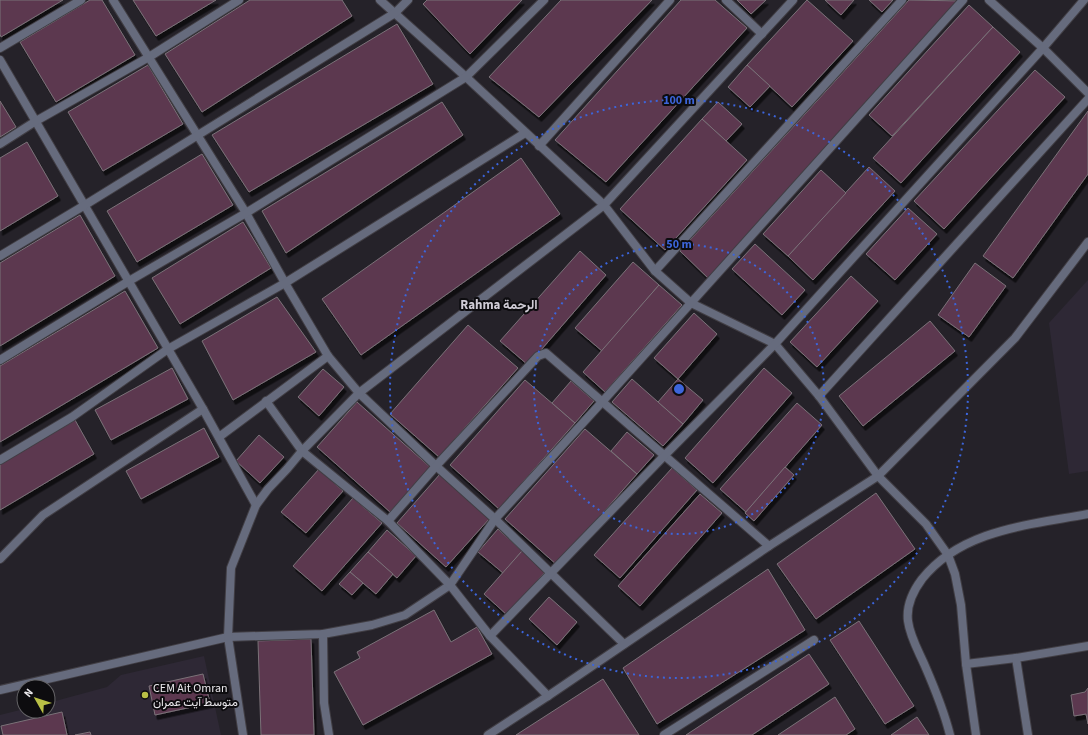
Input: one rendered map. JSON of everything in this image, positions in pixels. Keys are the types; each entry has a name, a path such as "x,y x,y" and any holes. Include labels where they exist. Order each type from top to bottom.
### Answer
{"street":[{"path":"0,48 81,0"},
{"path":"113,0 246,213 328,356 360,393 436,466 495,519 624,644"},
{"path":"0,144 36,121 149,57 239,0"},
{"path":"380,0 466,77 604,206 655,270 690,303 775,344 819,396 878,476 926,524 948,555 955,574 961,605 966,664 976,735"},
{"path":"0,256 395,13 408,0"},
{"path":"0,360 129,281 246,213 466,77 544,0"},
{"path":"539,146 670,0"},
{"path":"726,0 762,34"},
{"path":"243,735 228,637 231,568 256,505 268,489 302,451 360,393 604,206 793,0"},
{"path":"655,270 902,0"},
{"path":"0,689 228,637 323,634 372,625 406,615 450,585 495,519 963,0"},
{"path":"989,0 1042,48 1088,94"},
{"path":"490,636 664,456 775,344 1084,0"},
{"path":"0,60 219,436 256,505"},
{"path":"819,396 1088,99"},
{"path":"0,460 72,417 168,349 285,283 526,133"},
{"path":"488,735 769,546 878,476 1015,338 1088,242"},
{"path":"388,521 436,466 538,356 546,353 769,546"},
{"path":"219,436 328,356"},
{"path":"266,402 302,451 388,521 450,585 490,636 548,696"},
{"path":"0,559 43,515 203,409"},
{"path":"950,735 938,697 912,637 908,620 908,606 913,590 926,574 948,555 972,540 1010,528 1088,514"},
{"path":"323,634 324,703 329,735"},
{"path":"664,735 814,640"},
{"path":"966,664 1016,658 1088,646"},
{"path":"1016,658 1028,735"}],"shaded area":[{"path":"1088,280 1088,471 1069,474 1049,323"},
{"name":"CEM Ait Omran متوسط آيت عمران","path":"204,656 221,735 0,735 0,715 16,711 16,719 56,719 56,701 107,687 121,675"}],"building":[{"path":"0,0 63,0 1,37"},
{"path":"90,0 102,0 135,55 56,102 20,42"},
{"path":"133,0 216,0 156,36"},
{"path":"250,0 342,0 352,16 202,112 165,54"},
{"path":"427,0 522,0 470,54 423,4"},
{"path":"561,0 652,0 539,117 489,77"},
{"path":"681,0 715,0 747,28 606,182 555,140"},
{"path":"737,0 766,0 751,14"},
{"path":"807,0 853,41 792,107 747,65"},
{"path":"825,0 854,0 841,15"},
{"path":"869,0 893,0 882,12"},
{"path":"909,0 961,1 708,278 680,251"},
{"path":"969,5 993,27 892,136 869,115"},
{"path":"397,24 433,84 249,192 212,135"},
{"path":"993,27 1020,52 901,183 873,158"},
{"path":"148,65 183,124 103,171 68,112"},
{"path":"747,65 770,86 750,107 728,87"},
{"path":"1035,70 1065,97 944,229 914,201"},
{"path":"0,101 16,127 0,137"},
{"path":"442,102 463,135 286,253 262,211"},
{"path":"718,102 742,124 726,141 702,119"},
{"path":"1088,111 1088,174 1013,278 983,256"},
{"path":"702,119 747,160 665,250 620,209"},
{"path":"27,142 58,196 0,231 0,158"},
{"path":"202,154 233,205 137,262 107,211"},
{"path":"521,158 560,214 361,355 322,299"},
{"path":"869,167 895,191 813,280 788,256"},
{"path":"821,170 846,193 788,256 763,234"},
{"path":"908,208 937,234 895,280 866,254"},
{"path":"80,215 115,276 0,346 0,263"},
{"path":"243,222 271,268 180,324 152,278"},
{"path":"755,244 805,290 782,315 732,269"},
{"path":"580,251 606,275 528,365 500,341"},
{"path":"633,262 659,285 602,351 575,328"},
{"path":"975,263 1006,286 969,337 938,315"},
{"path":"851,276 878,301 817,367 790,342"},
{"path":"659,285 682,305 605,392 583,372"},
{"path":"125,291 158,348 0,442 0,366"},
{"path":"277,297 316,352 233,400 202,341"},
{"path":"694,313 717,334 678,379 654,358"},
{"path":"930,321 955,351 863,426 839,396"},
{"path":"468,325 518,368 439,457 390,414"},
{"path":"172,368 188,399 111,440 95,410"},
{"path":"764,368 792,393 713,483 685,458"},
{"path":"323,369 344,387 319,416 298,397"},
{"path":"632,379 683,424 663,446 612,402"},
{"path":"678,379 703,400 683,424 658,402"},
{"path":"525,380 575,423 499,509 450,465"},
{"path":"571,381 594,401 575,423 552,403"},
{"path":"357,402 430,467 390,512 317,447"},
{"path":"797,403 822,425 746,512 720,489"},
{"path":"75,420 94,454 0,510 0,464"},
{"path":"204,428 219,457 141,499 126,471"},
{"path":"585,429 637,474 557,565 505,519"},
{"path":"627,432 654,455 637,474 611,451"},
{"path":"259,435 284,457 260,483 236,461"},
{"path":"785,467 794,475 754,521 745,513"},
{"path":"672,468 697,490 620,578 594,555"},
{"path":"319,469 343,491 306,533 281,512"},
{"path":"440,474 490,518 446,567 397,523"},
{"path":"876,493 915,549 816,619 777,564"},
{"path":"700,494 722,513 640,606 618,586"},
{"path":"353,498 382,523 322,591 293,566"},
{"path":"498,529 522,551 503,573 478,552"},
{"path":"387,530 416,556 397,578 368,552"},
{"path":"522,551 546,571 507,615 484,594"},
{"path":"368,552 393,574 376,594 350,572"},
{"path":"768,569 805,630 657,724 623,668"},
{"path":"350,572 363,583 352,595 339,584"},
{"path":"549,597 577,622 557,645 529,619"},
{"path":"434,610 451,642 477,627 492,654 363,725 334,672 360,658 357,652"},
{"path":"859,621 914,706 885,724 830,640"},
{"path":"311,639 314,735 261,735 258,641"},
{"path":"809,654 829,684 752,735 686,735"},
{"path":"203,674 210,703 155,715 149,686"},
{"path":"603,679 639,735 516,735"},
{"path":"1088,688 1088,724 1086,714 1074,716 1071,695 1085,692"},
{"path":"835,697 855,729 846,735 778,735"},
{"path":"62,712 67,735 3,735 1,726 32,719 56,719 56,713"},
{"path":"917,717 929,735 891,735"},
{"path":"90,732 91,735 75,735"}],"place":[{"name":"CEM Ait Omran متوسط آيت عمران","path":"145,695"}],"district":[{"name":"Rahma الرحمة","path":"499,305"}]}
